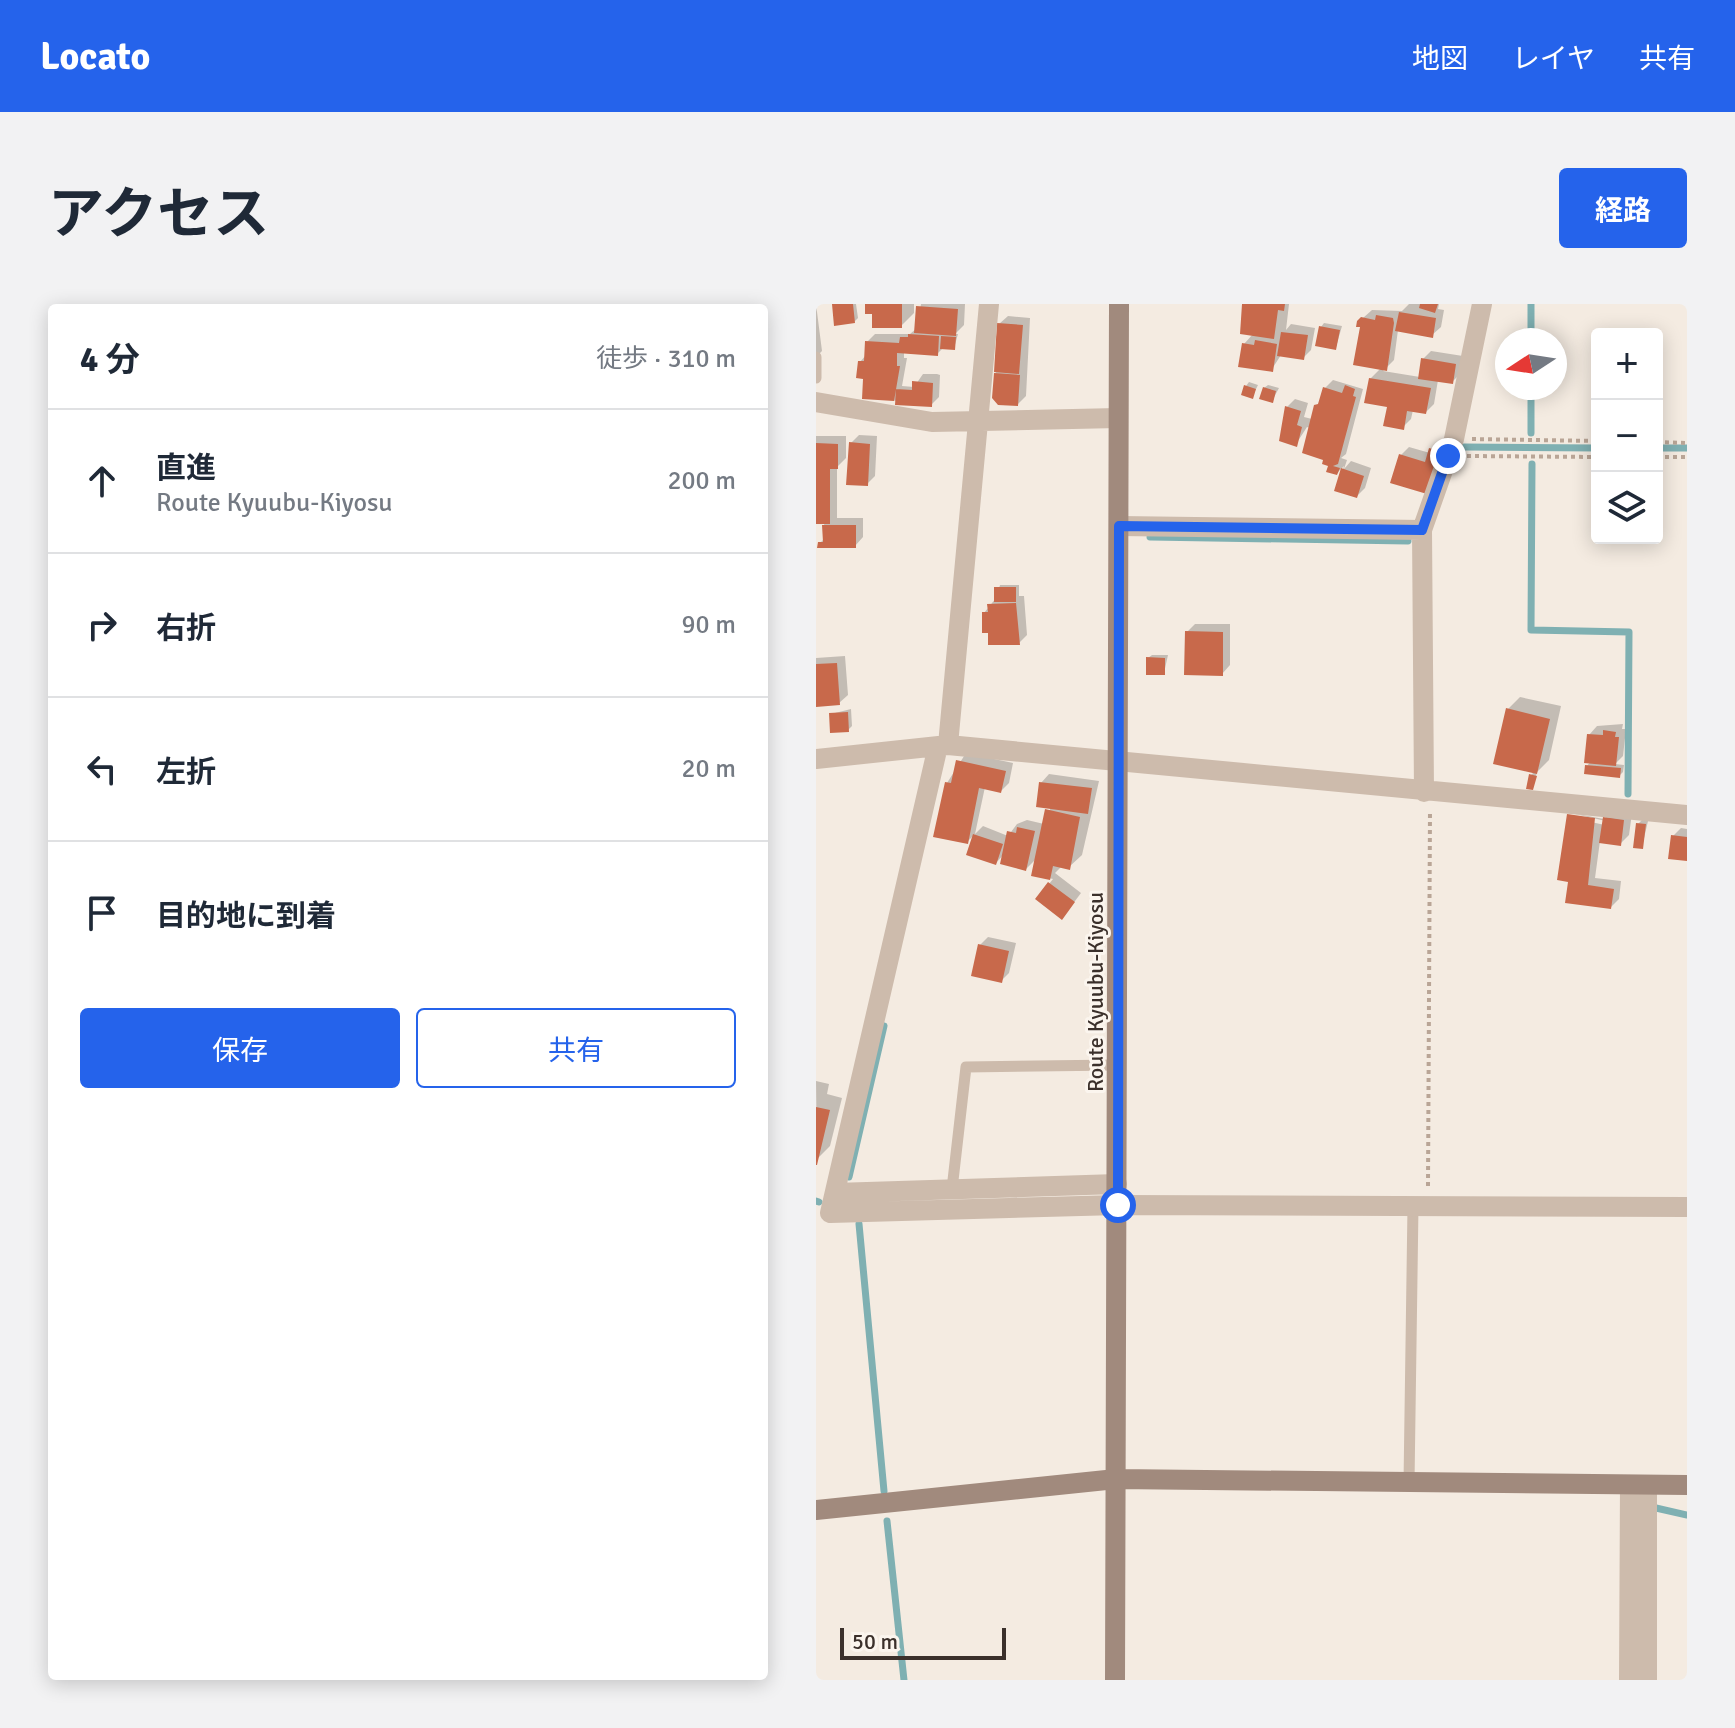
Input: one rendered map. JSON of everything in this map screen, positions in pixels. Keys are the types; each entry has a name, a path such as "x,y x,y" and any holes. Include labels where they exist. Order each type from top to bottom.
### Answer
{"main road":[{"name":"Route Kyuubu-Kiyosu","path":"1115,1680 1119,304"},
{"path":"816,1510 1116,1479 1687,1485"}],"street":[{"path":"989,304 943,746 830,1213 1118,1194"},
{"path":"1427,792 1422,530 1451,448 1482,304"},
{"path":"816,402 932,422 1118,418"},
{"path":"1119,526 1422,530"},
{"path":"816,759 943,746 1687,815"},
{"path":"835,1193 952,1189 1413,1206 1687,1207"},
{"path":"1629,1680 1638,1486"},
{"path":"1638,1486 1647,1680"}],"lane":[{"path":"816,357 816,378"},
{"path":"952,1189 966,1067 1118,1065"},
{"path":"1409,1483 1413,1206"}],"path":[{"path":"1451,448 1591,441"},
{"path":"1663,442 1687,443"},
{"path":"1451,448 1591,457"},
{"path":"1663,457 1687,457"},
{"path":"1427,792 1428,1188"}],"building":[{"path":"832,304 853,304 855,323 834,326"},
{"path":"865,304 902,304 902,328 872,328 872,314 865,314"},
{"path":"1242,304 1285,304 1284,311 1278,310 1274,339 1240,334"},
{"path":"1420,304 1438,304 1435,313 1419,308"},
{"path":"916,306 958,309 956,336 914,333"},
{"path":"1399,312 1436,318 1433,338 1395,331"},
{"path":"1376,315 1393,318 1394,323 1387,371 1353,365 1360,327 1356,327 1357,321 1361,317 1375,320"},
{"path":"997,323 1023,325 1019,374 994,372"},
{"path":"1319,326 1340,330 1336,350 1315,346"},
{"path":"1281,332 1308,335 1304,360 1277,356"},
{"path":"908,334 939,336 938,356 897,353 897,366 900,366 894,401 862,399 863,379 856,378 858,361 864,361 865,341 899,343 900,337 908,337"},
{"path":"941,336 956,337 955,350 940,349"},
{"path":"1255,340 1277,344 1273,372 1238,367 1242,343 1254,345"},
{"path":"1421,358 1456,364 1453,384 1418,379"},
{"path":"994,373 1020,375 1018,406 998,405 992,398"},
{"path":"1369,378 1431,388 1426,414 1407,411 1404,430 1383,426 1387,407 1364,403"},
{"path":"912,381 933,383 932,407 895,405 896,389 912,390"},
{"path":"1244,385 1256,389 1253,399 1241,395"},
{"path":"1345,385 1355,389 1353,396 1356,397 1338,464 1333,466 1340,468 1337,475 1326,472 1328,466 1322,464 1323,460 1302,453 1314,405 1318,404 1323,387 1342,393"},
{"path":"1263,387 1276,391 1273,403 1259,399"},
{"path":"1285,406 1301,411 1297,425 1302,427 1297,447 1279,441"},
{"path":"849,442 870,444 868,486 846,485"},
{"path":"816,443 838,444 838,469 830,469 830,524 816,524"},
{"path":"1429,448 1440,451 1427,494 1390,483 1399,454 1425,462"},
{"path":"1341,468 1364,476 1357,498 1334,491"},
{"path":"822,525 856,525 856,548 817,548 818,542 823,542"},
{"path":"994,587 1016,587 1016,602 994,602"},
{"path":"1016,603 1020,645 988,645 988,633 982,633 982,612 988,612 987,604"},
{"path":"1185,631 1223,632 1223,676 1184,675"},
{"path":"1146,657 1165,658 1165,675 1146,675"},
{"path":"837,663 840,705 816,707 816,664"},
{"path":"1506,708 1550,719 1537,774 1493,764"},
{"path":"848,712 849,732 830,733 829,713"},
{"path":"1603,730 1616,732 1615,737 1619,737 1616,766 1584,763 1587,734 1603,735"},
{"path":"956,760 1006,771 1001,793 979,788 968,844 933,837 945,782 951,783"},
{"path":"1585,765 1621,768 1620,778 1584,774"},
{"path":"1529,774 1537,776 1533,790 1526,789"},
{"path":"1039,782 1092,788 1088,814 1036,807"},
{"path":"1045,809 1080,817 1070,870 1053,866 1050,880 1031,876"},
{"path":"1567,814 1595,818 1588,885 1614,889 1611,909 1565,903 1568,882 1557,880"},
{"path":"1603,817 1624,820 1621,846 1599,843"},
{"path":"1636,823 1646,824 1643,849 1633,848"},
{"path":"1017,827 1035,831 1026,871 1000,864 1007,831 1016,833"},
{"path":"973,834 1003,844 996,865 966,855"},
{"path":"1671,835 1687,837 1687,861 1668,859"},
{"path":"1048,882 1075,902 1062,920 1035,899"},
{"path":"978,944 1009,951 1002,983 971,976"},
{"path":"816,1107 830,1110 817,1165 816,1165"}],"waterway":[{"path":"1531,304 1531,328"},
{"path":"1531,400 1531,433"},
{"path":"1464,447 1591,448"},
{"path":"1663,448 1687,448"},
{"path":"1532,464 1531,630 1629,632 1628,794"},
{"path":"1150,537 1408,541"},
{"path":"849,1177 884,1026"},
{"path":"859,1224 884,1491"},
{"path":"1656,1508 1687,1515"},
{"path":"887,1521 904,1680"}],"route":[{"path":"1118,1205 1119,526 1422,530 1448,456"}]}
